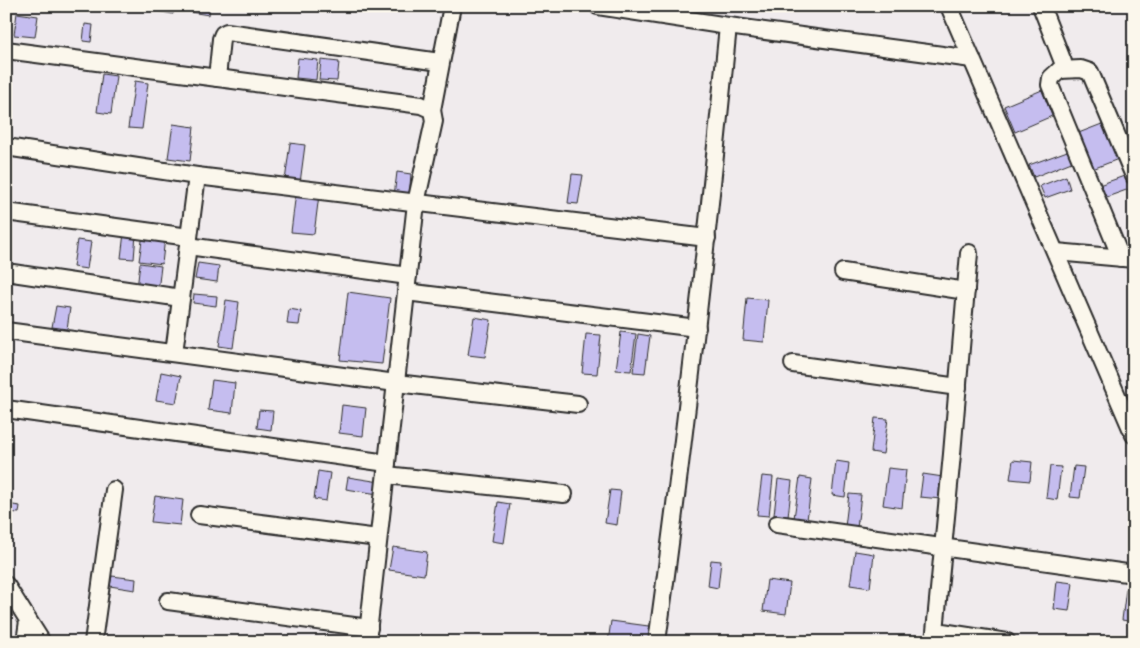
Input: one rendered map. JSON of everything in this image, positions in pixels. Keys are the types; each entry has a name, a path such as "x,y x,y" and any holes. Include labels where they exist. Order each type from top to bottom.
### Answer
{"street":[{"path":"168,601 368,635 416,203 434,121 432,110 452,6"},
{"path":"598,6 728,26 972,59"},
{"path":"949,6 1134,435"},
{"path":"1041,6 1062,58 1063,67 1052,78 1050,85 1127,259 1056,252"},
{"path":"657,642 678,491 697,328 728,26"},
{"path":"217,78 221,39 223,34 227,32 440,62"},
{"path":"6,50 421,105 432,110"},
{"path":"1060,70 1081,69 1090,72 1134,176"},
{"path":"6,147 197,176 707,238"},
{"path":"174,353 197,176"},
{"path":"6,212 188,242 407,284 697,328"},
{"path":"969,253 935,636 1007,642"},
{"path":"6,272 181,298"},
{"path":"843,272 966,290"},
{"path":"6,330 396,383 578,404"},
{"path":"794,364 958,387"},
{"path":"6,409 386,469 564,494"},
{"path":"93,642 114,490"},
{"path":"199,515 378,538"},
{"path":"777,524 1134,574"},
{"path":"6,585 11,599 42,642"},
{"path":"25,642 28,621"}],"building":[{"path":"156,6 175,6 173,14 156,11"},
{"path":"190,6 210,6 209,15 190,12"},
{"path":"17,13 38,16 35,37 14,35"},
{"path":"85,24 93,25 91,42 83,41"},
{"path":"298,58 318,60 316,80 296,78"},
{"path":"321,60 339,62 337,81 319,80"},
{"path":"102,74 116,76 111,114 97,112"},
{"path":"135,81 148,83 142,129 128,128"},
{"path":"1042,90 1052,116 1015,132 1004,106"},
{"path":"1107,122 1121,158 1090,170 1076,134"},
{"path":"173,124 194,127 190,161 168,158"},
{"path":"290,143 305,145 300,183 285,181"},
{"path":"1070,150 1074,161 1034,177 1029,165"},
{"path":"397,172 411,174 409,198 394,196"},
{"path":"572,174 583,175 578,204 568,203"},
{"path":"1127,175 1132,188 1104,198 1099,185"},
{"path":"1066,176 1070,189 1045,198 1040,186"},
{"path":"296,192 319,195 314,234 291,232"},
{"path":"124,233 136,234 134,259 121,258"},
{"path":"143,234 165,237 162,264 139,261"},
{"path":"77,240 91,242 87,269 73,267"},
{"path":"140,263 161,266 158,291 137,289"},
{"path":"198,263 219,266 217,282 195,279"},
{"path":"348,292 390,298 382,364 340,360"},
{"path":"194,294 217,296 216,306 193,303"},
{"path":"747,298 768,300 764,342 743,340"},
{"path":"226,300 239,302 233,348 219,346"},
{"path":"56,306 70,308 67,329 52,327"},
{"path":"289,309 301,311 299,325 287,324"},
{"path":"474,317 491,320 485,357 468,355"},
{"path":"621,332 636,334 631,371 616,370"},
{"path":"586,334 601,335 597,374 582,373"},
{"path":"638,334 650,336 645,373 633,372"},
{"path":"161,372 181,376 176,403 156,400"},
{"path":"212,380 235,383 232,413 208,410"},
{"path":"342,405 366,408 363,436 339,433"},
{"path":"259,410 273,411 271,430 257,428"},
{"path":"875,418 888,419 883,454 871,452"},
{"path":"1013,460 1032,462 1030,481 1010,479"},
{"path":"836,461 849,463 845,497 832,495"},
{"path":"1050,466 1061,467 1057,500 1046,498"},
{"path":"1074,466 1084,467 1080,498 1070,497"},
{"path":"888,468 906,470 902,508 883,505"},
{"path":"318,471 330,473 326,501 314,499"},
{"path":"923,474 943,477 941,499 920,497"},
{"path":"762,476 773,477 769,516 757,515"},
{"path":"348,477 380,482 378,494 346,489"},
{"path":"800,477 812,479 807,520 794,518"},
{"path":"778,479 792,481 788,517 774,515"},
{"path":"610,490 621,491 617,525 605,523"},
{"path":"849,494 861,495 857,528 845,527"},
{"path":"155,496 183,500 180,525 151,522"},
{"path":"498,502 510,504 504,543 492,541"},
{"path":"6,504 20,506 19,513 6,512"},
{"path":"393,547 427,552 424,575 389,570"},
{"path":"855,551 874,554 870,588 850,585"},
{"path":"711,560 721,561 718,588 708,586"},
{"path":"112,576 136,579 135,590 110,586"},
{"path":"767,580 790,583 786,614 763,611"},
{"path":"1057,581 1073,583 1069,611 1054,609"},
{"path":"1126,589 1134,590 1134,622 1122,620"},
{"path":"611,621 656,627 654,642 643,640 642,642 608,642"}]}
